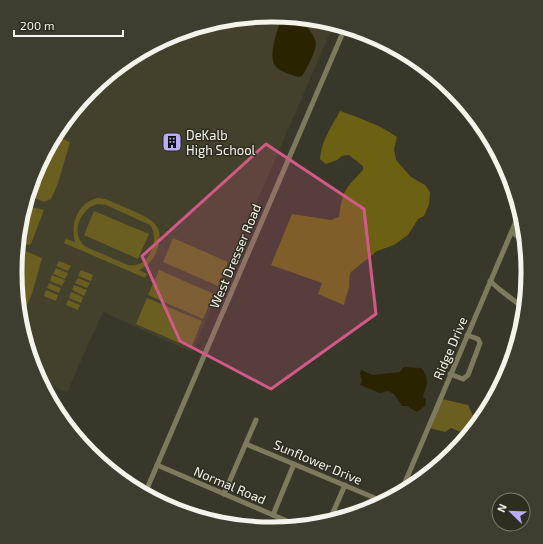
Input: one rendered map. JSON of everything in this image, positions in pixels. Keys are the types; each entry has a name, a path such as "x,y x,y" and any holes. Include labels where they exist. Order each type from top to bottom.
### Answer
{"street":[{"name":"West Dresser Road","path":"147,488 343,33"},
{"name":"Ridge Drive","path":"404,483 516,223"},
{"path":"512,232 519,237"},
{"path":"490,281 519,304"},
{"path":"450,374 463,379 468,375 480,343 478,339 467,335"},
{"path":"224,494 256,420"},
{"name":"Sunflower Drive","path":"246,444 376,499"},
{"path":"273,515 294,464"},
{"name":"Normal Road","path":"157,465 287,521"},
{"path":"332,514 345,485"}],"highlighted area":[{"path":"266,144 364,209 376,314 271,389 180,341 142,256"}],"shaded area":[{"path":"255,23 288,23 331,30 192,352 103,312 67,392 50,385 35,352 24,305 22,272 24,239 35,192 55,147 64,133 84,107 107,84 147,56 176,41 223,27"},
{"path":"280,23 288,23 306,25 315,38 316,47 302,76 299,77 287,73 276,67 273,50"},
{"path":"340,111 377,125 397,137 394,149 396,160 411,177 425,185 430,192 429,204 424,216 418,219 408,235 394,245 377,251 351,272 349,278 349,288 344,305 318,294 322,283 271,265 292,214 331,220 339,217 345,191 363,170 363,166 349,155 342,156 337,160 326,164 320,159 322,146"},
{"path":"61,138 70,142 58,183 51,199 44,202 34,198 41,177"},
{"path":"98,198 105,199 144,216 157,227 160,239 157,251 151,261 139,270 147,274 145,278 64,243 66,239 75,242 74,228 77,215 85,204","holes":["98,204 106,205 150,225 153,231 153,245 151,252 142,263 128,265 86,247 81,242 78,236 78,229 82,216 86,211"]},
{"path":"31,207 44,210 31,244 28,245 24,243 24,239"},
{"path":"94,211 149,234 138,259 84,235"},
{"path":"173,238 228,262 218,286 163,262"},
{"path":"23,251 42,258 32,294 25,309 22,272"},
{"path":"59,261 71,266 68,271 56,266"},
{"path":"56,268 68,273 65,279 53,274"},
{"path":"81,270 93,275 91,281 78,276"},
{"path":"159,270 214,294 203,319 148,295"},
{"path":"52,275 65,280 62,286 50,281"},
{"path":"78,278 90,283 87,288 75,283"},
{"path":"49,283 61,288 59,293 47,288"},
{"path":"74,285 87,290 84,296 72,290"},
{"path":"46,290 58,295 56,301 44,296"},
{"path":"71,292 83,297 81,303 69,298"},
{"path":"147,298 202,321 191,348 136,324"},
{"path":"68,300 80,305 78,310 66,305"},
{"path":"404,367 421,368 427,378 423,396 426,400 425,406 417,412 407,406 402,406 394,394 388,391 380,393 360,385 362,381 360,374 361,370 373,375 400,372"},
{"path":"442,399 468,405 474,418 462,433 451,428 445,432 430,428"}],"place":[{"name":"DeKalb High School","path":"172,142"}]}
